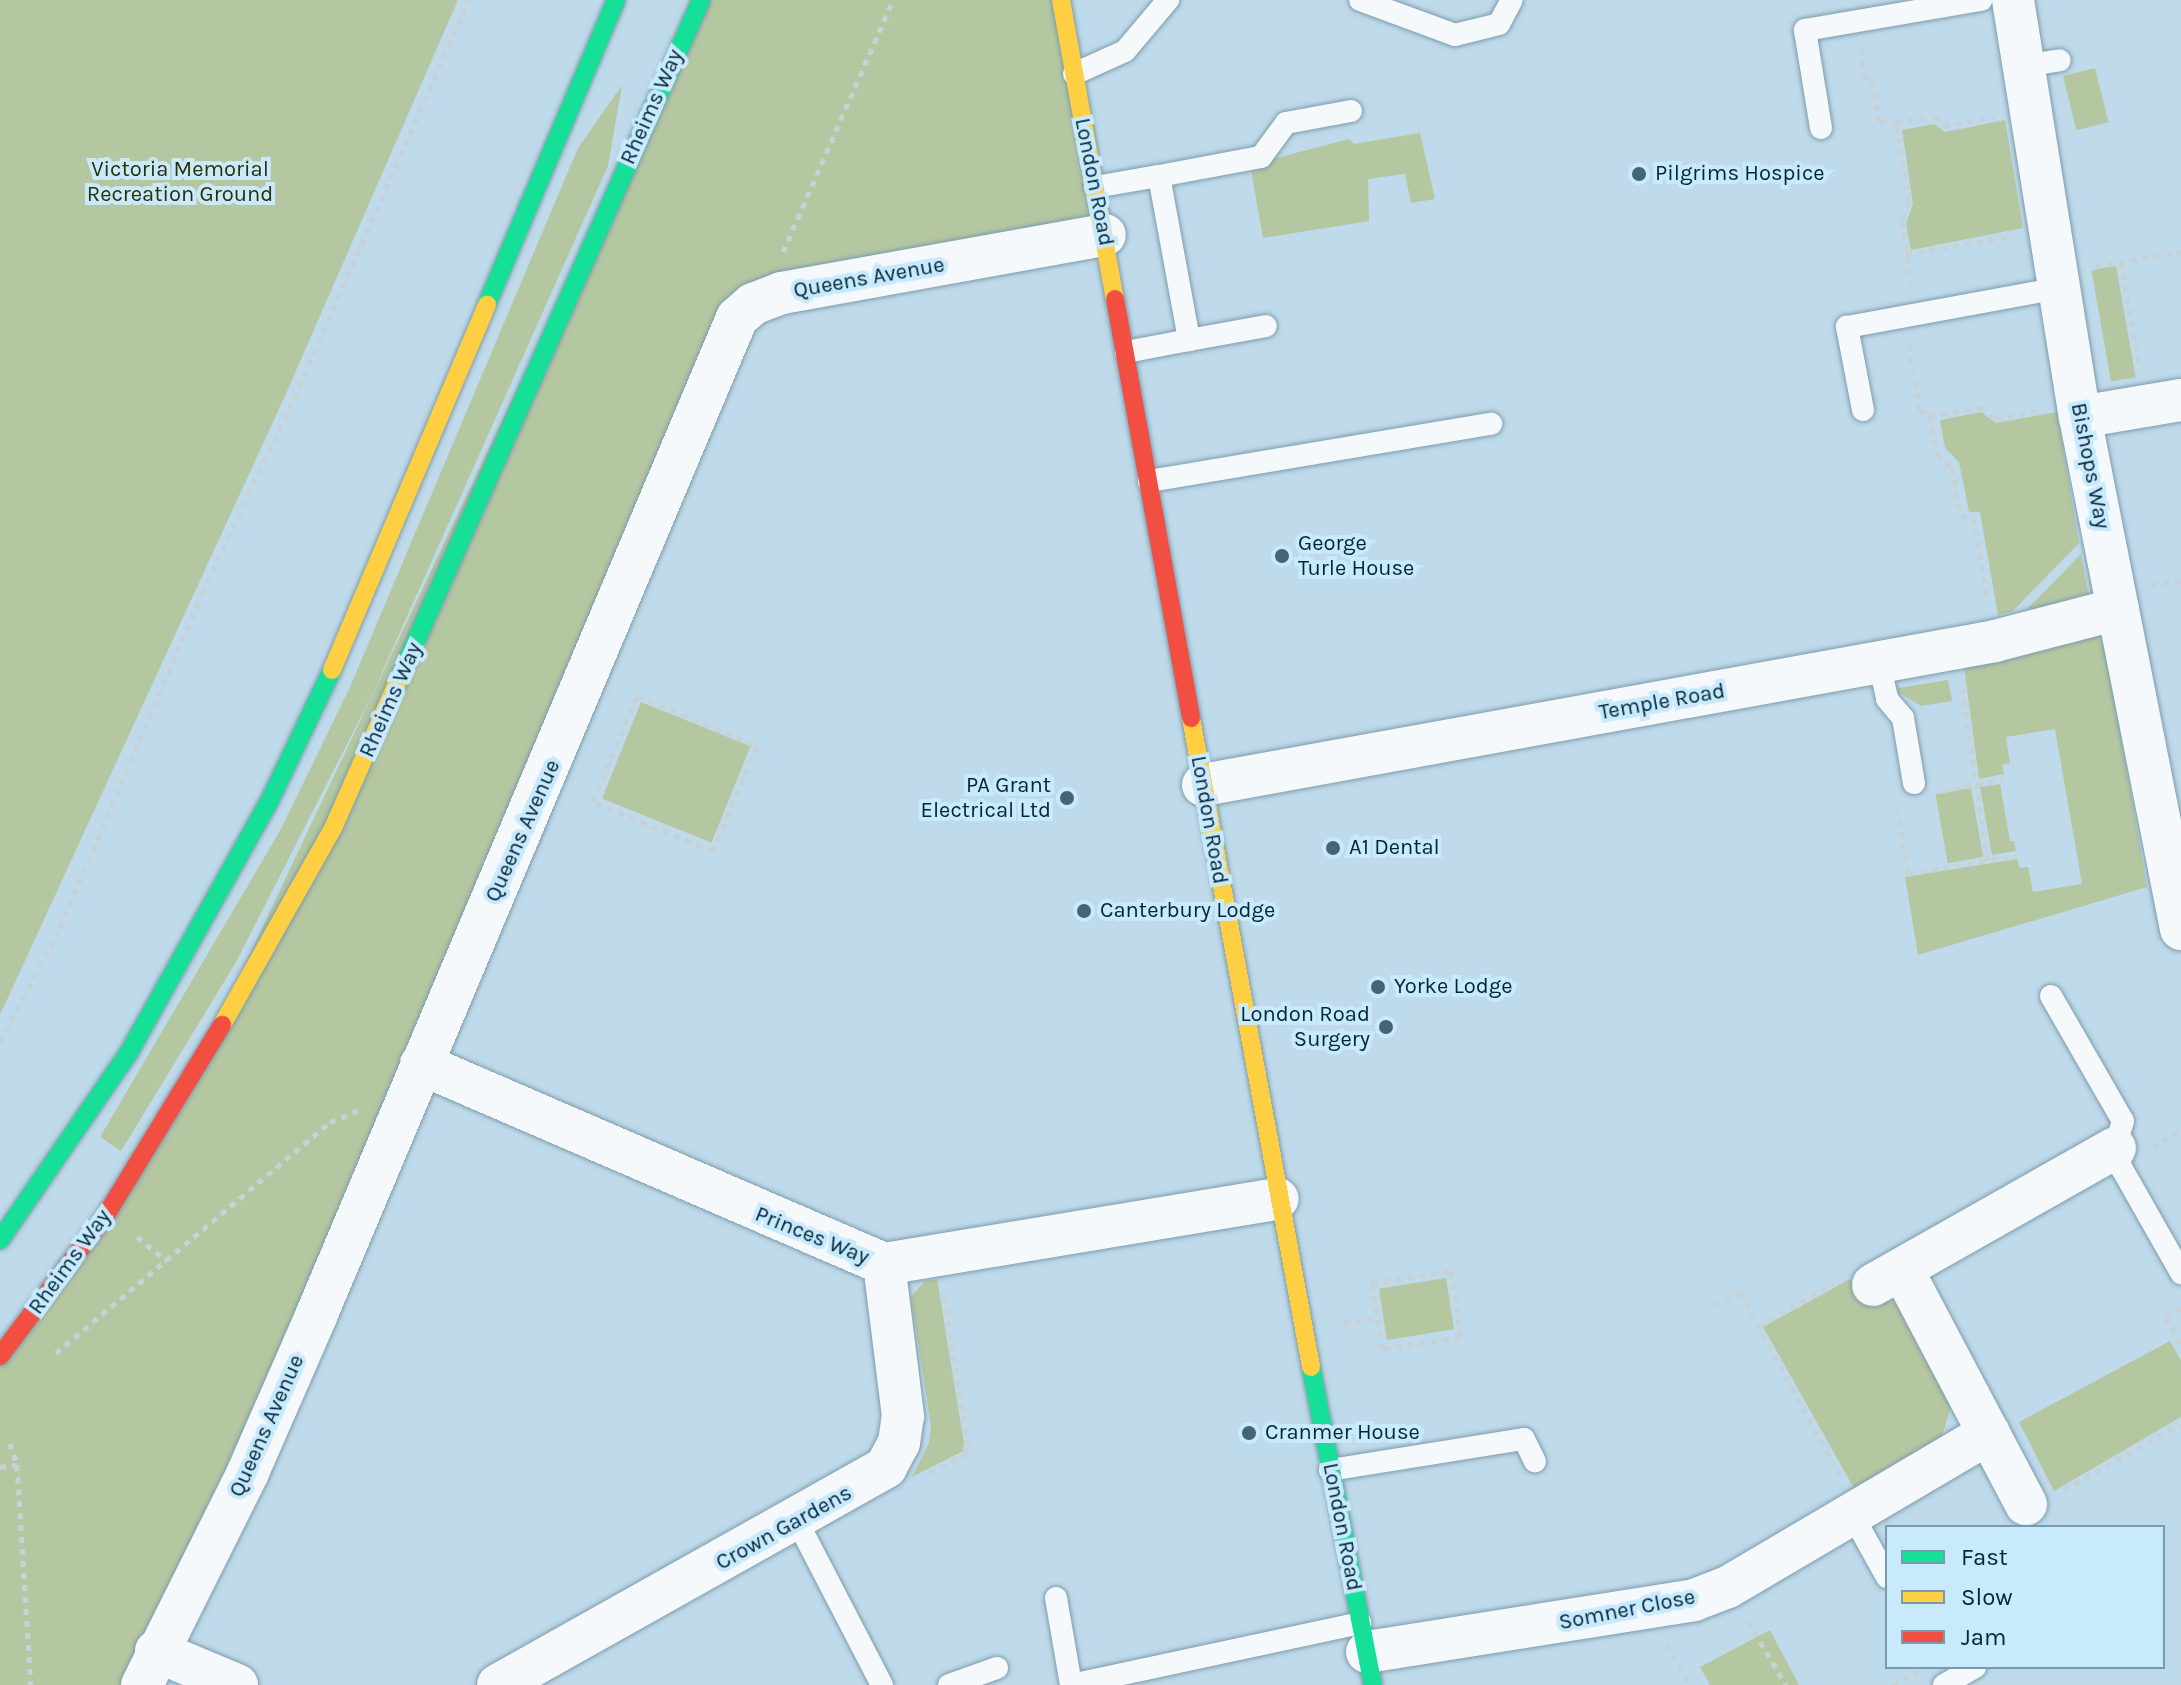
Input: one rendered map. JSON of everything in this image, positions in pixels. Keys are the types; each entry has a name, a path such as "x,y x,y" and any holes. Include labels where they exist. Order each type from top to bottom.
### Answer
{"main road":[{"path":"0,1240 128,1054 270,800 330,674 616,0"},
{"name":"Rheims Way","path":"0,1356 106,1215 184,1093 334,826 701,0"},
{"name":"London Road","path":"1061,0 1278,1199 1367,1654"}],"street":[{"name":"Bishops Way","path":"2013,0 2042,63 2050,230 2078,411 2179,919"},
{"name":"Queens Avenue","path":"149,1668 248,1472 737,318 762,300 1105,235"},
{"path":"2078,411 2164,403"},
{"name":"Temple Road","path":"1203,785 1879,663 2118,609"},
{"name":"Princes Way","path":"414,1077 884,1264 1278,1199"},
{"path":"2026,1504 1989,1433 1887,1277 2115,1148"},
{"name":"Crown Gardens","path":"498,1685 797,1521 886,1467 899,1443 903,1416 884,1264"},
{"name":"Somner Close","path":"1367,1654 1648,1610 1728,1587 1989,1433"},
{"path":"149,1668 237,1685"}],"lane":[{"path":"1074,74 1125,51 1168,0"},
{"path":"1360,0 1455,35 1499,24 1512,0"},
{"path":"1821,128 1805,30 1981,0"},
{"path":"1095,187 1261,157 1286,123 1351,111"},
{"path":"1159,176 1189,340"},
{"path":"1863,410 1847,327 2058,280"},
{"path":"1126,352 1266,326"},
{"path":"1149,481 1491,424"},
{"path":"1879,663 1887,699 1903,718 1914,783"},
{"path":"2051,996 2123,1121 2115,1148 2181,1273"},
{"path":"1330,1470 1524,1439 1535,1462"},
{"path":"1856,1514 1885,1573"},
{"path":"797,1521 882,1685"},
{"path":"1056,1598 1071,1685 1367,1654"},
{"path":"949,1685 997,1668"},
{"path":"1942,1678 1969,1669"}],"path":[{"path":"0,1042 60,928 202,593 294,398 469,0"},
{"path":"762,300 893,0"},
{"path":"1845,23 1860,31 1864,77 1872,81 1880,122 1896,122"},
{"path":"1906,254 2050,230"},
{"path":"2058,280 2121,262 2181,252"},
{"path":"2121,262 2164,403"},
{"path":"1929,416 1981,407 1996,419 2078,411"},
{"path":"1956,648 1974,784 1988,861"},
{"path":"637,696 757,746 713,851 593,802 615,749 637,696"},
{"path":"2004,778 1940,791 1914,783 1895,794 1908,874 2017,855"},
{"path":"49,1360 330,1122 414,1077"},
{"path":"1759,1326 1863,1267 1887,1277"},
{"path":"1451,1271 1461,1337 1382,1349 1372,1283 1451,1271"},
{"path":"1714,1306 1740,1292 1856,1514"},
{"path":"2181,1308 2166,1317 2181,1345"},
{"path":"2026,1504 2030,1510 2181,1424"},
{"path":"10,1443 17,1465 31,1685"},
{"path":"0,1467 17,1465"},
{"path":"1728,1587 1786,1685"},
{"path":"1893,1685 1924,1669"}],"green space":[{"name":"Victoria Memorial Recreation Ground","path":"0,0 458,0 285,396 0,1015"},
{"path":"701,0 1061,0 1105,235 762,300 142,1685 0,1685 0,1356 184,1093"},
{"path":"2095,68 2109,122 2077,130 2063,76"},
{"path":"622,85 608,166 372,695 235,964 121,1151 100,1137 281,829 350,687 578,148"},
{"path":"2005,120 2023,228 1911,250 1906,224 1913,204 1902,130 1934,124 1945,132"},
{"path":"1420,133 1435,199 1411,203 1405,174 1368,179 1369,221 1263,238 1250,165 1349,139 1354,144"},
{"path":"2116,266 2136,377 2111,382 2091,270"},
{"path":"1981,412 1996,423 2057,412 2079,543 2012,612 1998,615 1980,512 1969,512 1959,462 1945,448 1940,420"},
{"path":"2081,554 2089,598 2026,610"},
{"path":"2095,632 2106,649 2147,887 1918,955 1905,877 2017,859 2020,868 2028,867 2033,892 2082,884 2055,729 2006,737 2010,763 2002,765 2004,774 1979,779 1962,651"},
{"path":"1948,680 1952,701 1921,706 1893,689"},
{"path":"641,702 750,746 711,843 602,798"},
{"path":"2000,784 2010,841 2014,841 2016,851 1992,855 1980,787"},
{"path":"1971,788 1983,857 1948,863 1936,794"},
{"path":"1446,1278 1454,1329 1387,1340 1379,1289"},
{"path":"937,1279 963,1451 912,1477 929,1443 931,1426 911,1297 925,1281"},
{"path":"1850,1279 1862,1301 1880,1298 1902,1306 1951,1405 1942,1437 1855,1490 1763,1327"},
{"path":"2170,1341 2181,1361 2181,1417 2054,1491 2019,1422"},
{"path":"1770,1630 1799,1685 1710,1685 1700,1667"}],"traffic: fast":[{"path":"487,304 616,0"},
{"path":"398,681 701,0"},
{"path":"0,1240 128,1054 270,800 332,670"},
{"path":"1311,1367 1373,1685"}],"traffic: slow":[{"path":"1061,0 1115,299"},
{"path":"332,670 487,304"},
{"path":"222,1025 334,826 398,681"},
{"path":"1191,718 1311,1367"}],"traffic: jam":[{"path":"1115,299 1191,718"},
{"path":"0,1356 106,1215 222,1025"}],"place":[{"name":"Pilgrims Hospice","path":"1639,174"},
{"name":"George Turle House","path":"1282,556"},
{"name":"PA Grant Electrical Ltd","path":"1067,798"},
{"name":"A1 Dental","path":"1333,848"},
{"name":"Canterbury Lodge","path":"1084,911"},
{"name":"Yorke Lodge","path":"1378,987"},
{"name":"London Road Surgery","path":"1386,1027"},
{"name":"Cranmer House","path":"1249,1433"}]}
